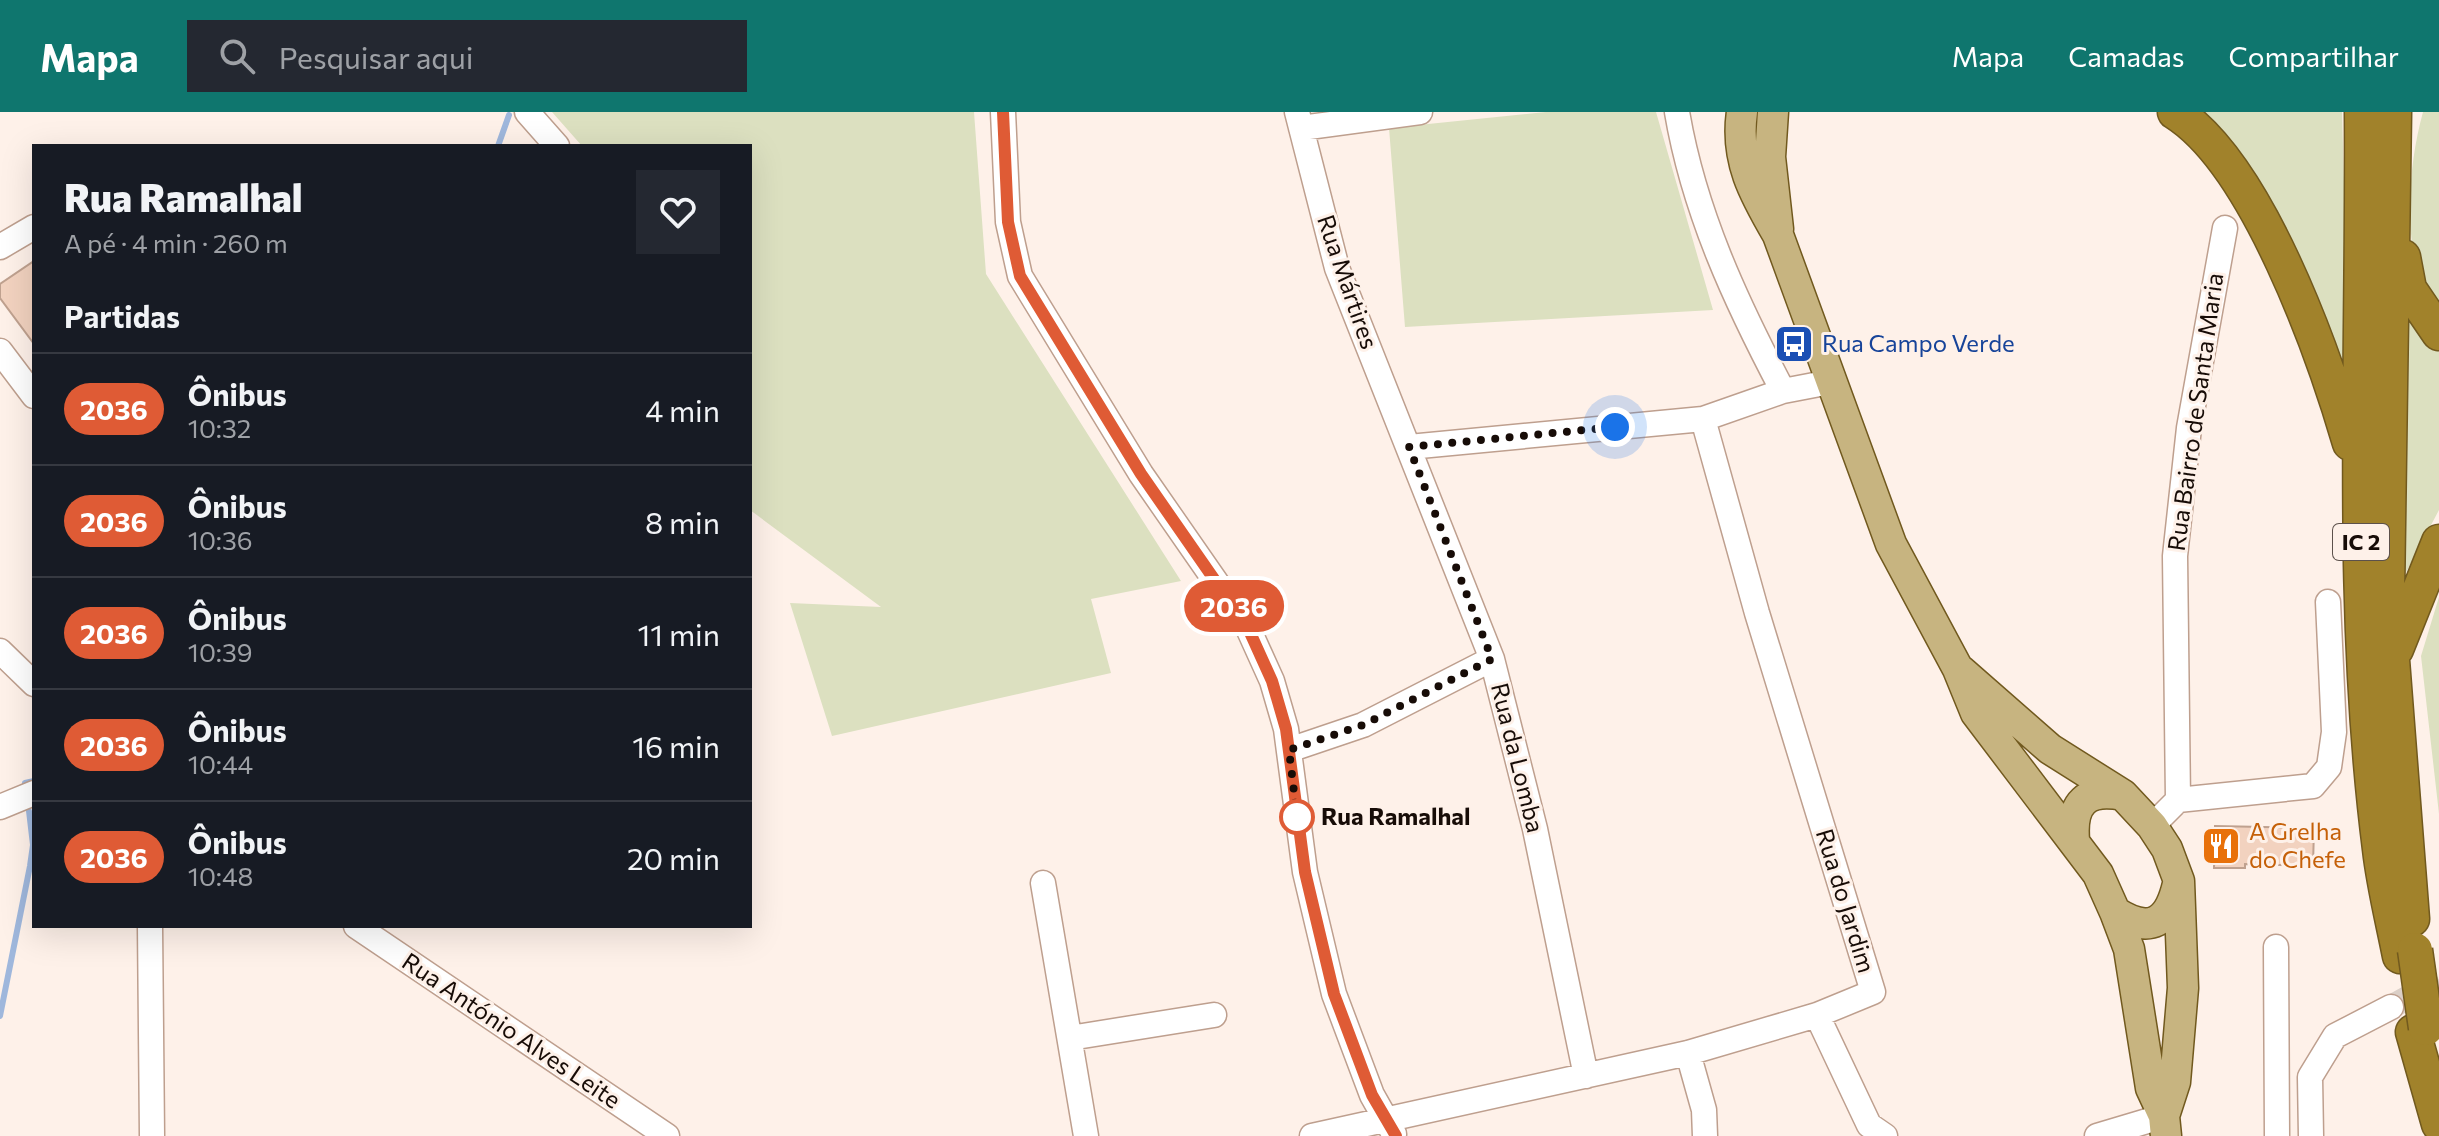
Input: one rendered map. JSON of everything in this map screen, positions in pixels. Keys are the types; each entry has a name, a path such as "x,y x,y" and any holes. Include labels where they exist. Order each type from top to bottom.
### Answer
{"highway":[{"path":"2175,112 2195,129 2243,190 2298,291 2332,382 2361,482"},
{"name":"IC 2","path":"2378,119 2361,482 2362,593 2380,852 2408,953"},
{"name":"IC 2","path":"2378,119 2394,197 2387,595 2408,953 2439,1124"},
{"path":"2394,197 2409,289 2439,333"},
{"name":"IC 2","path":"2392,660 2439,542"},
{"name":"IC 2","path":"2420,1030 2439,1077"}],"main road":[{"path":"1742,112 1738,140 1754,194 1778,235 1891,544 1958,669 1976,713 2098,874 2115,912 2129,949 2151,1088 2165,1126"},
{"path":"1773,112 1770,157 1778,235"},
{"path":"1958,669 2050,749 2123,795 2152,826 2167,849 2179,881 2183,988 2175,1082 2165,1126"},
{"path":"2074,840 2076,810 2089,795 2102,791 2123,795"},
{"path":"2115,912 2142,924 2153,923 2165,916 2174,901 2179,881"}],"street":[{"path":"527,112 555,144"},
{"path":"1003,112 1008,222 1020,276 1141,474 1248,628 1272,681 1289,750 1298,831 1318,933 1344,1026 1372,1095 1391,1128 1312,1136"},
{"path":"1299,120 1420,112"},
{"path":"1677,112 1706,225 1747,324 1783,391"},
{"name":"Rua Mártires","path":"1299,120 1337,268 1409,447"},
{"path":"0,247 32,228"},
{"name":"Rua Bairro de Santa Maria","path":"2178,800 2175,556 2189,428 2225,228"},
{"path":"0,351 32,393"},
{"path":"1409,447 1703,419 1783,391 1830,382"},
{"name":"Rua do Jardim","path":"1391,1128 1586,1076 1688,1053 1817,1015 1873,992 1762,628 1703,419"},
{"name":"Rua da Lomba","path":"1409,447 1492,659 1535,829 1586,1076"},
{"path":"2152,826 2178,800 2313,786 2329,767 2334,732 2328,602"},
{"path":"0,651 32,682"},
{"path":"1289,750 1363,725 1492,659"},
{"path":"0,807 32,794"},
{"path":"1043,883 1086,1136"},
{"path":"150,928 152,1136"},
{"name":"Rua António Alves Leite","path":"359,928 667,1136"},
{"path":"2276,947 2277,1136"},
{"path":"2311,1136 2310,1077 2335,1036 2391,1007"},
{"path":"1070,1038 1214,1015"},
{"path":"1817,1015 1869,1125 1885,1136"},
{"path":"1688,1053 1704,1110 1705,1136"},
{"path":"2097,1136 2165,1126"}],"green space":[{"path":"552,112 974,112 986,274 1181,581 1091,599 1111,673 832,736 790,603 881,607 752,511 752,144 580,144"},
{"path":"1546,112 1656,112 1713,310 1405,327 1389,128"},
{"path":"2199,112 2342,112 2350,393 2329,327 2276,215"},
{"path":"2423,112 2439,112 2439,317 2418,272 2411,229 2412,169"},
{"path":"2401,301 2439,347 2439,510 2404,576"},
{"path":"2439,597 2439,814 2421,656"}],"building":[{"path":"32,262 32,341 0,298 0,284"},
{"path":"2215,826 2314,828 2313,866 2245,864 2245,868 2214,868"}],"waterway":[{"path":"499,144 509,115"},
{"path":"25,783 32,781"},
{"path":"29,811 32,836"},
{"path":"0,1016 32,852"}],"tunnel":[{"path":"2391,1007 2439,980"}],"bus line":[{"name":"2036","path":"1003,112 1008,222 1020,276 1141,474 1248,628 1272,681 1286,729 1305,872 1334,994 1372,1095 1396,1136"}],"place":[{"name":"Rua Campo Verde","path":"1794,344"},
{"name":"Rua Ramalhal","path":"1297,817"},
{"name":"A Grelha do Chefe","path":"2221,846"}],"route":[{"path":"1297,817 1289,750 1363,725 1492,659 1409,447 1615,427"}]}
